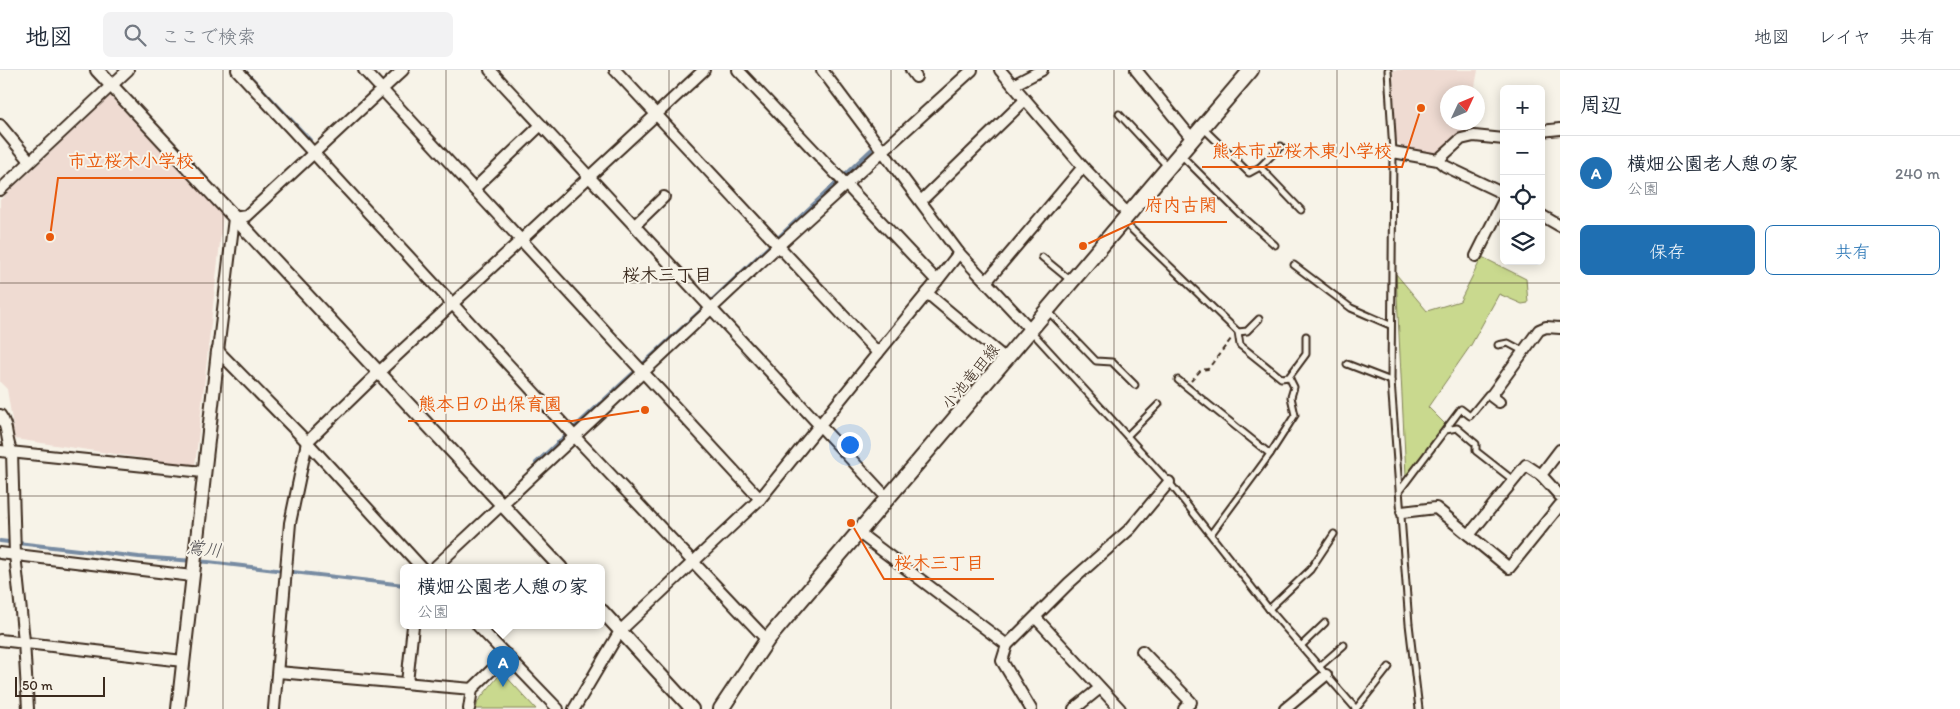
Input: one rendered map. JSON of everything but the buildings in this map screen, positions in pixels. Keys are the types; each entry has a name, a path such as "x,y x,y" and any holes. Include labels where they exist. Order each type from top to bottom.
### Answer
{"main road":[{"name":"小池竜田線","path":"721,709 767,640 1007,360 1249,71"}],"street":[{"path":"97,70 557,564"},
{"path":"0,190 128,70"},
{"path":"237,70 575,437 767,640"},
{"path":"364,70 760,499"},
{"path":"234,218 246,216 403,70"},
{"path":"490,70 888,499"},
{"path":"615,70 878,352"},
{"path":"274,709 290,523 308,442 378,372 704,70"},
{"path":"738,70 844,185 937,281"},
{"path":"822,70 959,253 1031,330"},
{"path":"438,564 500,504 575,437 881,150 972,70"},
{"path":"1000,70 1127,218"},
{"path":"1012,85 1042,70"},
{"path":"1136,70 1193,140"},
{"path":"921,200 1025,100"},
{"path":"0,125 30,161"},
{"path":"474,189 541,126"},
{"path":"1545,131 1560,129"},
{"path":"1438,160 1461,139 1474,136 1500,139"},
{"path":"1393,152 1438,160 1446,166 1500,192"},
{"path":"986,282 1083,167"},
{"path":"634,225 664,197"},
{"path":"1476,256 1500,208"},
{"path":"1545,217 1560,226"},
{"path":"178,709 203,472 234,218"},
{"path":"574,709 620,631 760,499 959,253"},
{"path":"926,293 1007,360"},
{"path":"1495,399 1524,351 1543,328 1560,328"},
{"path":"218,350 308,442 418,564"},
{"path":"0,415 6,424 8,444 12,452 15,554 24,641 28,709"},
{"path":"1541,476 1560,450"},
{"path":"0,451 203,472"},
{"path":"1469,535 1526,465 1541,476 1560,496"},
{"path":"1031,709 1002,661 1007,645 1069,583 1130,529 1169,482"},
{"path":"1402,512 1436,508 1509,568 1560,505"},
{"path":"860,533 1007,645"},
{"path":"0,553 192,576"},
{"path":"605,614 692,709"},
{"path":"1036,618 1120,709"},
{"path":"407,684 413,629"},
{"path":"481,629 558,709"},
{"path":"0,640 24,641 183,661"},
{"path":"1142,650 1192,702 1184,709"},
{"path":"469,709 472,689 507,655"},
{"path":"1285,709 1322,671"},
{"path":"278,672 472,689"},
{"path":"1074,709 1100,688"}],"lane":[{"path":"1388,70 1393,152 1391,381 1409,624 1419,709"},
{"path":"1119,114 1168,167"},
{"path":"1202,128 1250,173 1260,167 1281,146"},
{"path":"1180,154 1274,245"},
{"path":"1260,167 1301,210"},
{"path":"1127,218 1238,332 1240,345 1281,378 1289,378"},
{"path":"1042,257 1072,282"},
{"path":"1294,265 1350,308 1390,325"},
{"path":"1047,311 1096,361 1112,362 1135,385"},
{"path":"1238,332 1247,331 1259,319"},
{"path":"1031,330 1169,482 1270,609 1356,709 1389,667"},
{"path":"1289,378 1306,354 1306,336"},
{"path":"1498,345 1508,343 1524,351"},
{"path":"1347,364 1391,381"},
{"path":"1211,534 1270,454 1296,415 1291,397 1294,387 1289,378"},
{"path":"1178,380 1270,454"},
{"path":"1399,490 1461,409 1470,416 1488,394 1495,399"},
{"path":"1127,436 1159,404"},
{"path":"1446,430 1457,428 1476,444 1476,451 1513,480"},
{"path":"1270,609 1310,570 1334,534"},
{"path":"1302,645 1325,623"},
{"path":"1322,671 1344,645"}],"path":[{"path":"1186,386 1201,370 1208,369 1228,341 1238,332"}],"shaded area":[{"path":"1393,70 1478,70 1475,85 1440,85 1440,130 1467,131 1457,135 1440,151 1433,154 1402,147 1396,140"},
{"path":"110,96 223,216 195,466 15,439 7,389 0,382 0,200"}],"green space":[{"path":"1482,257 1526,279 1528,303 1522,304 1499,294 1471,345 1428,407 1445,424 1406,476 1396,274 1427,311 1460,301"},
{"path":"502,672 536,709 476,709 478,701"}],"waterway":[{"path":"244,70 310,140"},
{"path":"536,463 872,149"},
{"name":"鴬川","path":"0,541 139,557 208,562 400,585"}],"place":[{"name":"熊本市立桜木東小学校","path":"1421,108"},
{"name":"市立桜木小学校","path":"50,237"},
{"name":"府内古閑","path":"1083,246"},
{"name":"熊本日の出保育園","path":"645,410"},
{"name":"桜木三丁目","path":"851,523"},
{"name":"横畑公園老人憩の家","path":"503,687"}],"district":[{"name":"桜木三丁目","path":"667,275"}]}
